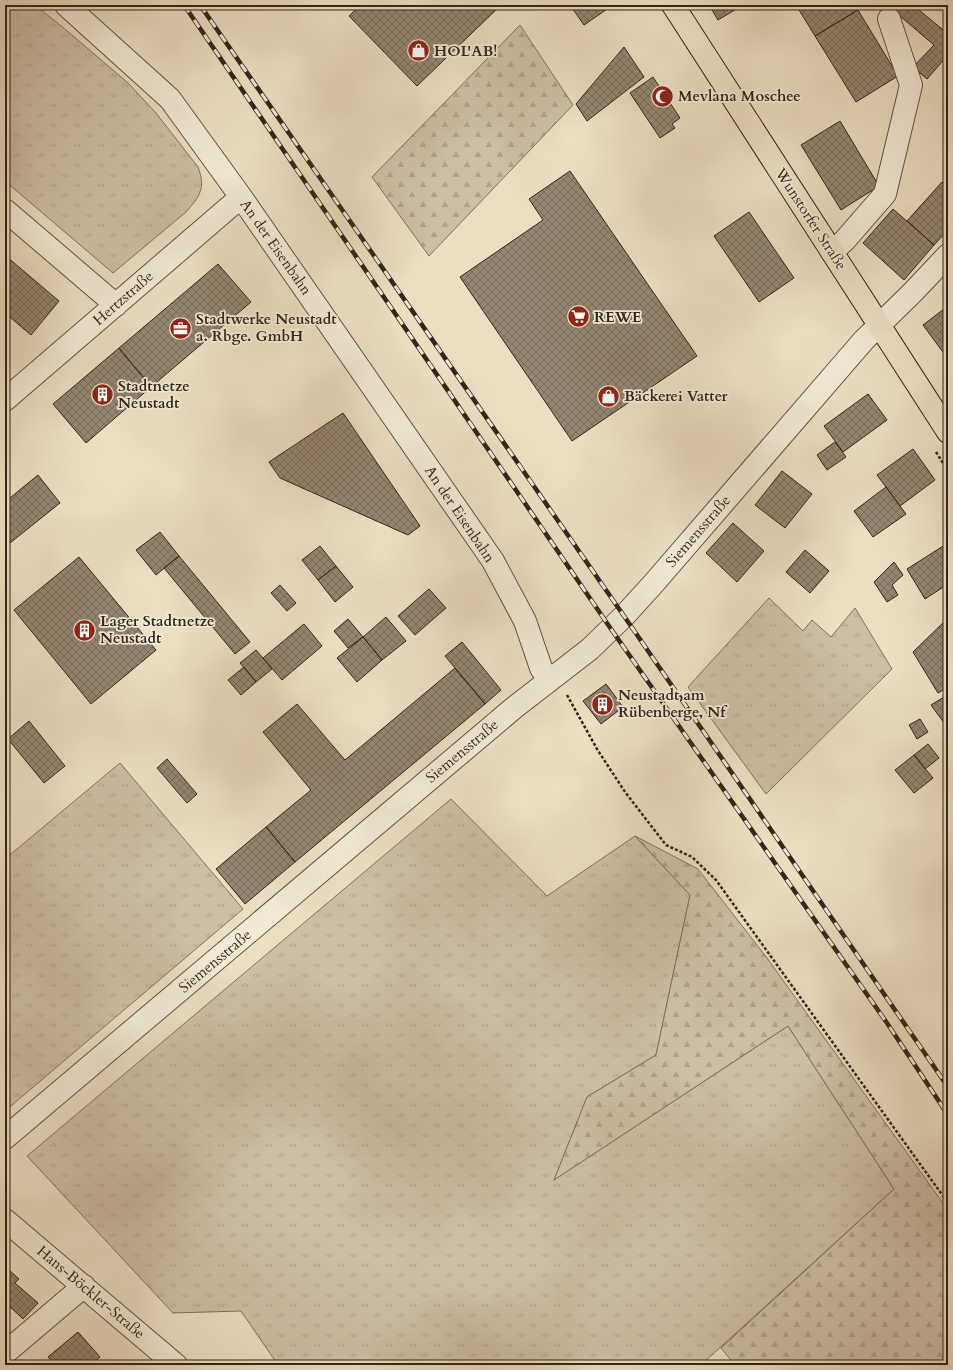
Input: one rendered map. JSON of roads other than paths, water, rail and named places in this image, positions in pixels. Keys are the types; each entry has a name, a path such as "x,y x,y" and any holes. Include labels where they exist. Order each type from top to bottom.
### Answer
{"main road":[{"name":"Wunstorfer Straße","path":"673,5 948,432"}],"street":[{"name":"An der Eisenbahn","path":"66,5 170,99 241,197 493,562 525,621 541,668 553,678"},
{"path":"832,252 845,240 885,194 912,84 889,19"},
{"name":"Hertzstraße","path":"5,400 241,197"},
{"path":"5,210 116,305"},
{"name":"Siemensstraße","path":"5,1138 515,706 590,650 649,589 833,375 948,254"},
{"name":"Hans-Böckler-Straße","path":"5,1220 176,1365"},
{"path":"5,1353 84,1286"}],"railway":[{"path":"184,5 611,629 887,1023 948,1115"},
{"path":"200,5 624,616 948,1087"}],"place":[{"name":"HOL'AB!","path":"418,51"},
{"name":"Mevlana Moschee","path":"663,96"},
{"name":"REWE","path":"578,317"},
{"name":"Stadtwerke Neustadt a. Rbge. GmbH","path":"181,328"},
{"name":"Stadtnetze Neustadt","path":"102,395"},
{"name":"Bäckerei Vatter","path":"609,396"},
{"name":"Lager Stadtnetze Neustadt","path":"85,630"},
{"name":"Neustadt am Rübenberge, Nf","path":"603,704"}]}
